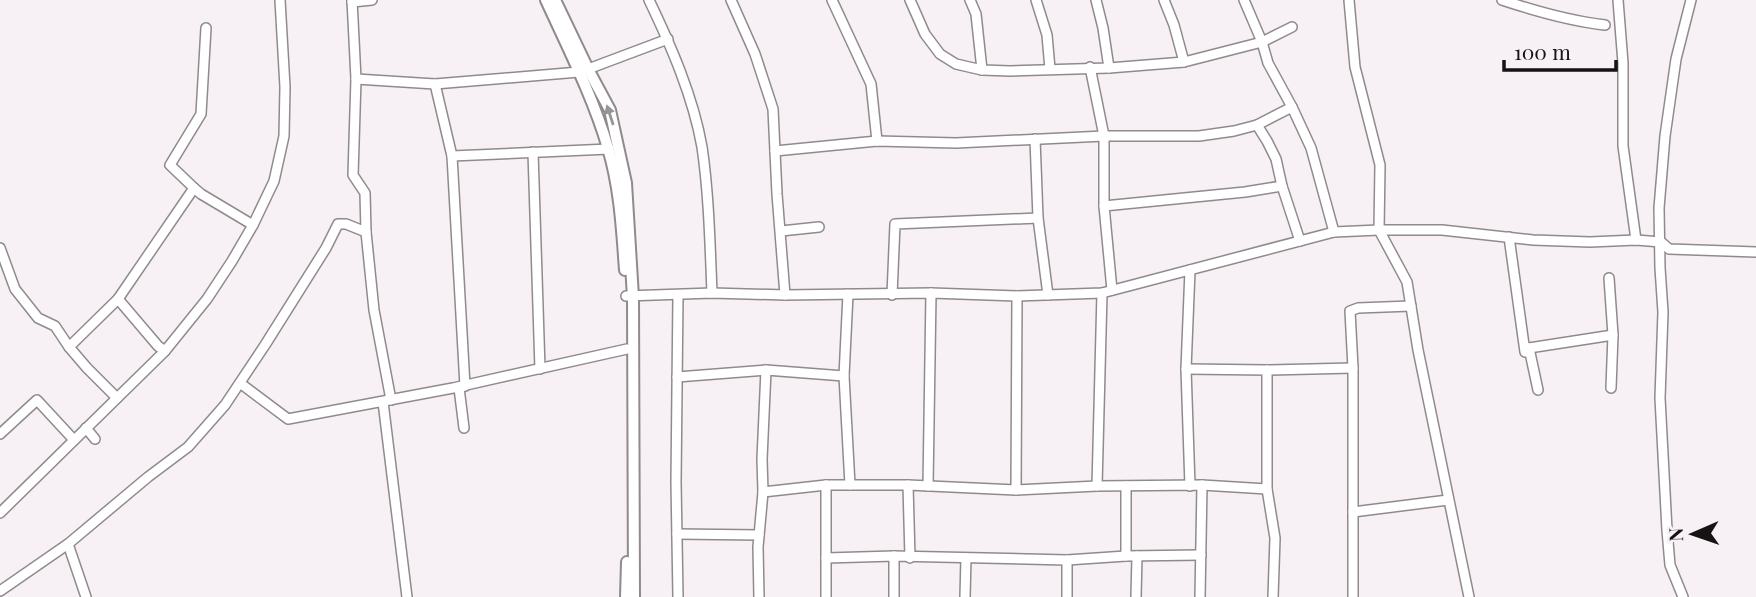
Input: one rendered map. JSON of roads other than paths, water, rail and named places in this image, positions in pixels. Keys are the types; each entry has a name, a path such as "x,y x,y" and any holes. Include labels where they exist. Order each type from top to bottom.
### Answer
{"street":[{"path":"0,513 165,351 207,299 253,225 274,181 284,136 285,87 280,0"},
{"path":"372,0 352,1 356,79 353,175 365,193 374,310 387,401 407,597"},
{"path":"546,0 584,70 610,110 626,183 634,597"},
{"path":"555,0 584,70 609,149 620,206 630,296 627,349 626,597"},
{"path":"649,0 668,39 692,105 701,146 712,293"},
{"path":"731,0 755,54 774,109 785,295"},
{"path":"832,0 871,84 877,141"},
{"path":"910,0 925,34 940,54 956,64 982,70 1109,68 1184,62 1262,42 1292,27"},
{"path":"971,0 976,15 982,70"},
{"path":"1035,0 1047,35 1050,69"},
{"path":"1096,0 1109,68"},
{"path":"1164,0 1184,62"},
{"path":"1244,0 1268,63 1311,148 1334,232"},
{"path":"1349,0 1354,67 1380,164 1379,230 1407,282 1469,597"},
{"path":"1502,0 1526,8 1605,25"},
{"path":"1618,0 1623,63 1623,146 1636,240"},
{"path":"1683,597 1670,565 1667,530 1660,398 1663,312 1659,208 1665,136 1676,60 1691,0"},
{"path":"206,28 201,114 170,165 201,194 253,225"},
{"path":"356,79 435,85 584,70 668,39"},
{"path":"1090,68 1104,136 1107,292 1097,486"},
{"path":"435,85 452,156 465,386"},
{"path":"775,151 877,141 956,143 1104,136 1199,136 1257,125 1292,107"},
{"path":"1257,125 1276,159 1300,241"},
{"path":"1035,139 1038,218 1048,295"},
{"path":"452,156 609,149"},
{"path":"533,152 540,369"},
{"path":"1104,206 1282,186"},
{"path":"69,347 118,299 194,188"},
{"path":"892,295 895,224 1038,218"},
{"path":"3,592 68,544 188,447 225,405 240,383 319,259 338,224 346,224 366,232"},
{"path":"781,231 819,227"},
{"path":"630,296 712,293 931,293 1017,296 1107,292 1334,232 1379,230 1441,230 1578,242 1636,240 1661,242 1669,249 1756,251"},
{"path":"1509,236 1525,352 1529,348 1613,335"},
{"path":"0,248 15,289 38,318 55,326 87,368 117,398"},
{"path":"1189,270 1186,369 1191,486"},
{"path":"1609,278 1613,335 1611,388"},
{"path":"928,486 931,293"},
{"path":"848,294 844,376 850,485"},
{"path":"678,295 678,597"},
{"path":"1016,490 1017,296"},
{"path":"118,299 165,351"},
{"path":"1353,597 1353,368 1350,311 1358,308 1411,306"},
{"path":"1529,348 1538,390"},
{"path":"240,383 288,419 465,386 627,349"},
{"path":"1186,369 1353,368"},
{"path":"677,377 766,370 844,376"},
{"path":"759,597 766,370"},
{"path":"1267,370 1268,489 1275,538 1273,597"},
{"path":"464,428 459,388 465,386"},
{"path":"0,434 37,400 74,440"},
{"path":"86,428 96,439"},
{"path":"763,492 826,485 908,485 1016,490 1202,485 1268,489"},
{"path":"826,485 827,597"},
{"path":"908,485 910,558"},
{"path":"1200,597 1202,485"},
{"path":"1126,486 1126,556"},
{"path":"1353,512 1448,500"},
{"path":"677,534 759,535"},
{"path":"68,544 86,597"},
{"path":"826,558 894,556 1067,560 1201,555"},
{"path":"894,556 894,597"},
{"path":"1136,597 1137,556"},
{"path":"965,597 966,558"},
{"path":"1067,560 1067,597"}]}
